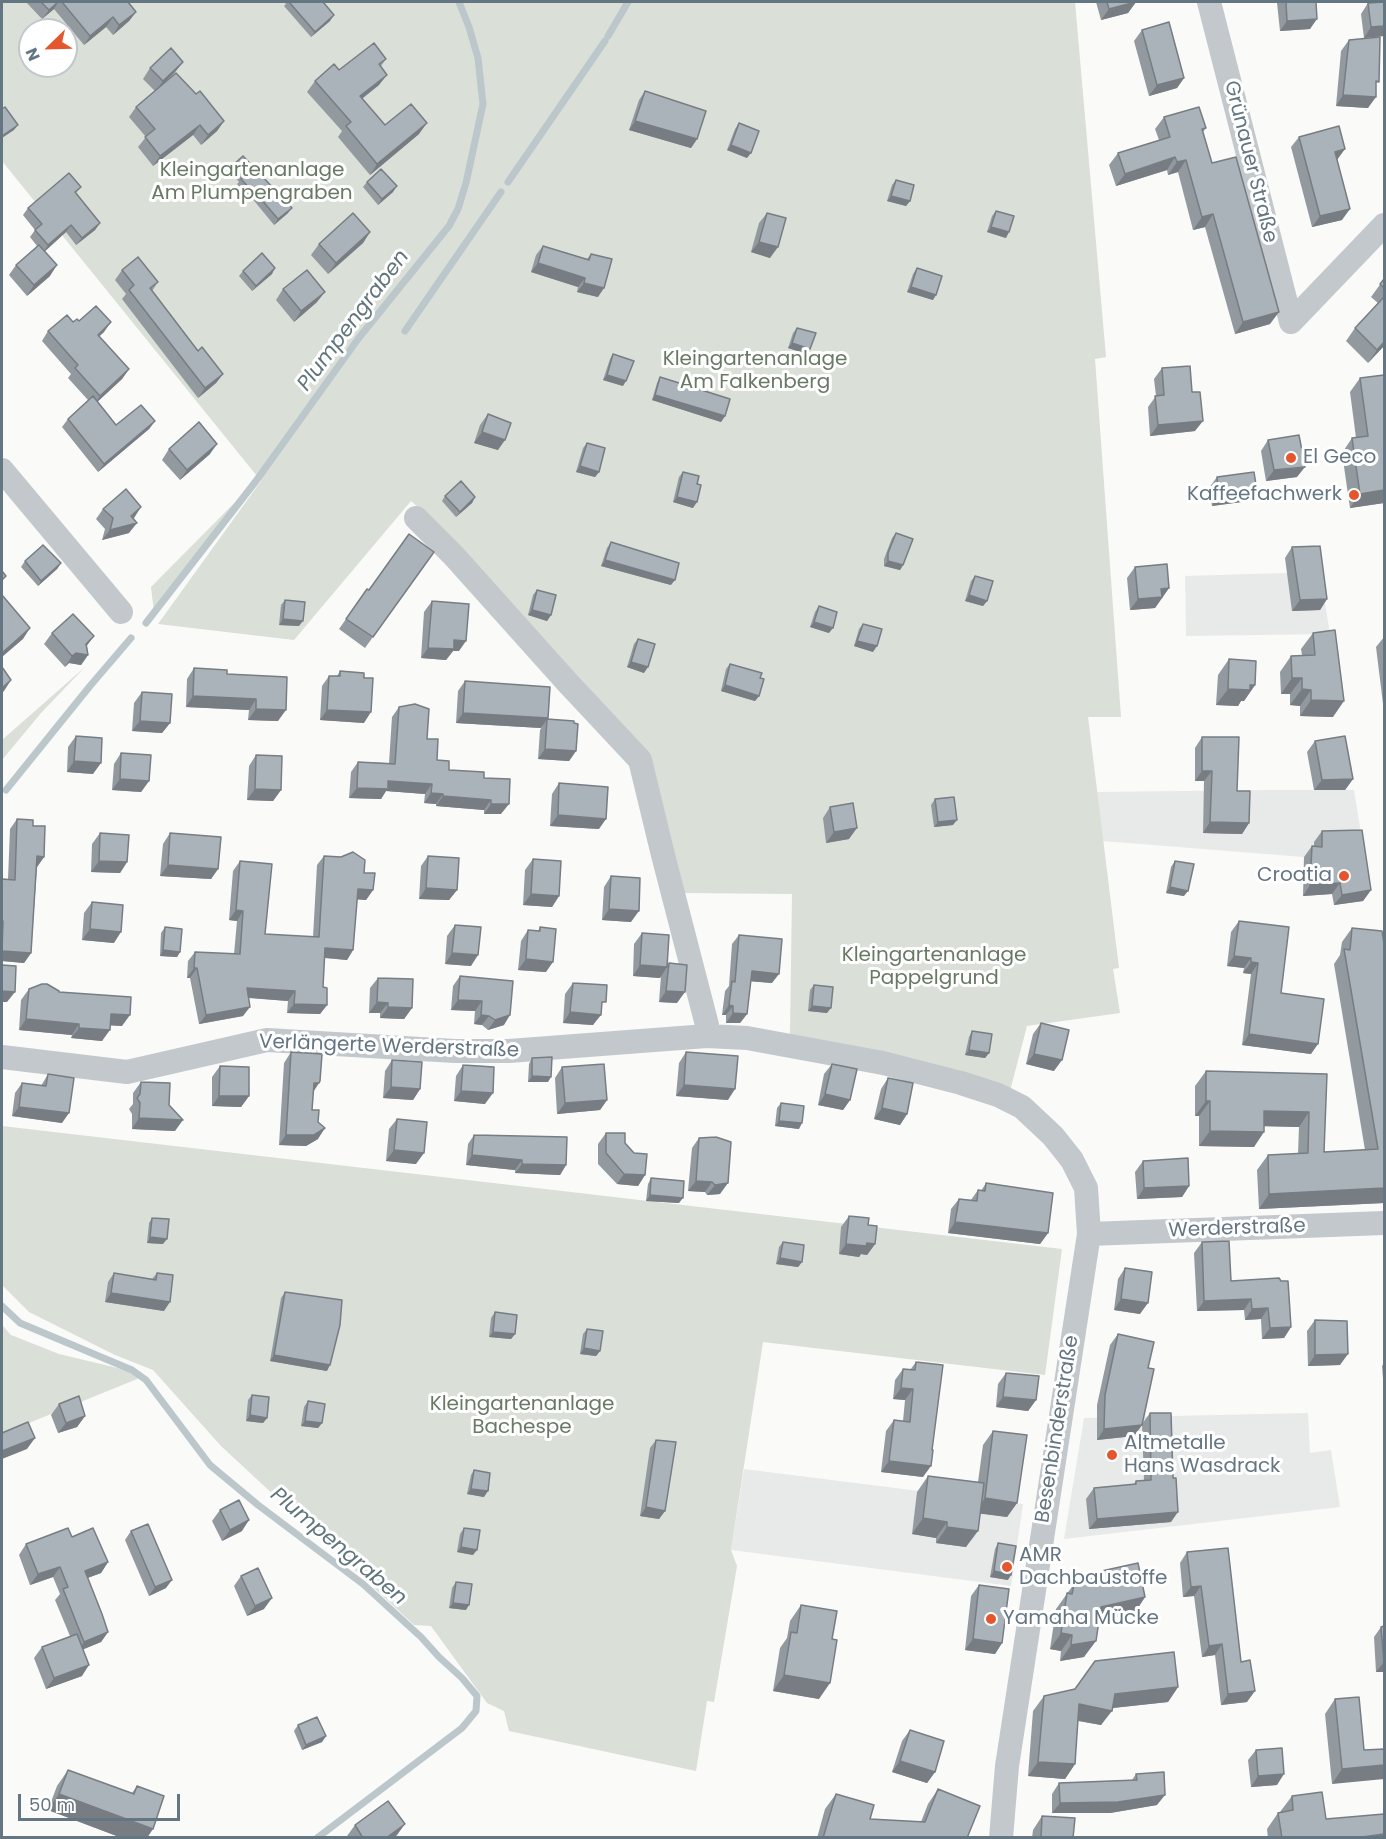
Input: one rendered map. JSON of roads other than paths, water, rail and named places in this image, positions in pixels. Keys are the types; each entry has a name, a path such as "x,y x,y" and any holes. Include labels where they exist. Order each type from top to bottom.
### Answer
{"street":[{"name":"Grünauer Straße","path":"1209,2 1290,321 1384,225"},
{"path":"2,470 121,612"},
{"path":"416,518 454,556 640,760 707,1025 707,1036"},
{"name":"Verlängerte Werderstraße","path":"2,1057 127,1072 267,1040 455,1051 509,1051 707,1036 747,1038 884,1063 999,1095 1022,1107 1053,1136 1072,1160 1086,1188 1089,1234"},
{"name":"Werderstraße","path":"1089,1234 1384,1222"},
{"name":"Besenbinderstraße","path":"1001,1838 1007,1766 1089,1234"}],"waterway":[{"name":"Plumpengraben","path":"146,623 256,481 358,339 449,226 458,209 483,104 478,58 459,2"},
{"path":"608,36 628,2"},
{"path":"508,182 605,41"},
{"path":"405,331 501,192"},
{"name":"Plumpengraben","path":"6,790 131,638"},
{"name":"Plumpengraben","path":"2,1306 20,1323 132,1370 146,1380 210,1465 258,1505 363,1584 421,1637 477,1696 476,1711 462,1728 317,1838"}],"place":[{"name":"El Geco","path":"1291,458"},
{"name":"Kaffeefachwerk","path":"1354,495"},
{"name":"Croatia","path":"1344,876"},
{"name":"Altmetalle Hans Wasdrack","path":"1112,1455"},
{"name":"AMR Dachbaustoffe","path":"1007,1567"},
{"name":"Yamaha Mücke","path":"991,1619"}],"park label":[{"name":"Kleingartenanlage Am Plumpengraben","path":"252,182"},
{"name":"Kleingartenanlage Am Falkenberg","path":"755,372"},
{"name":"Kleingartenanlage Pappelgrund","path":"934,968"},
{"name":"Kleingartenanlage Bachespe","path":"522,1416"}]}
